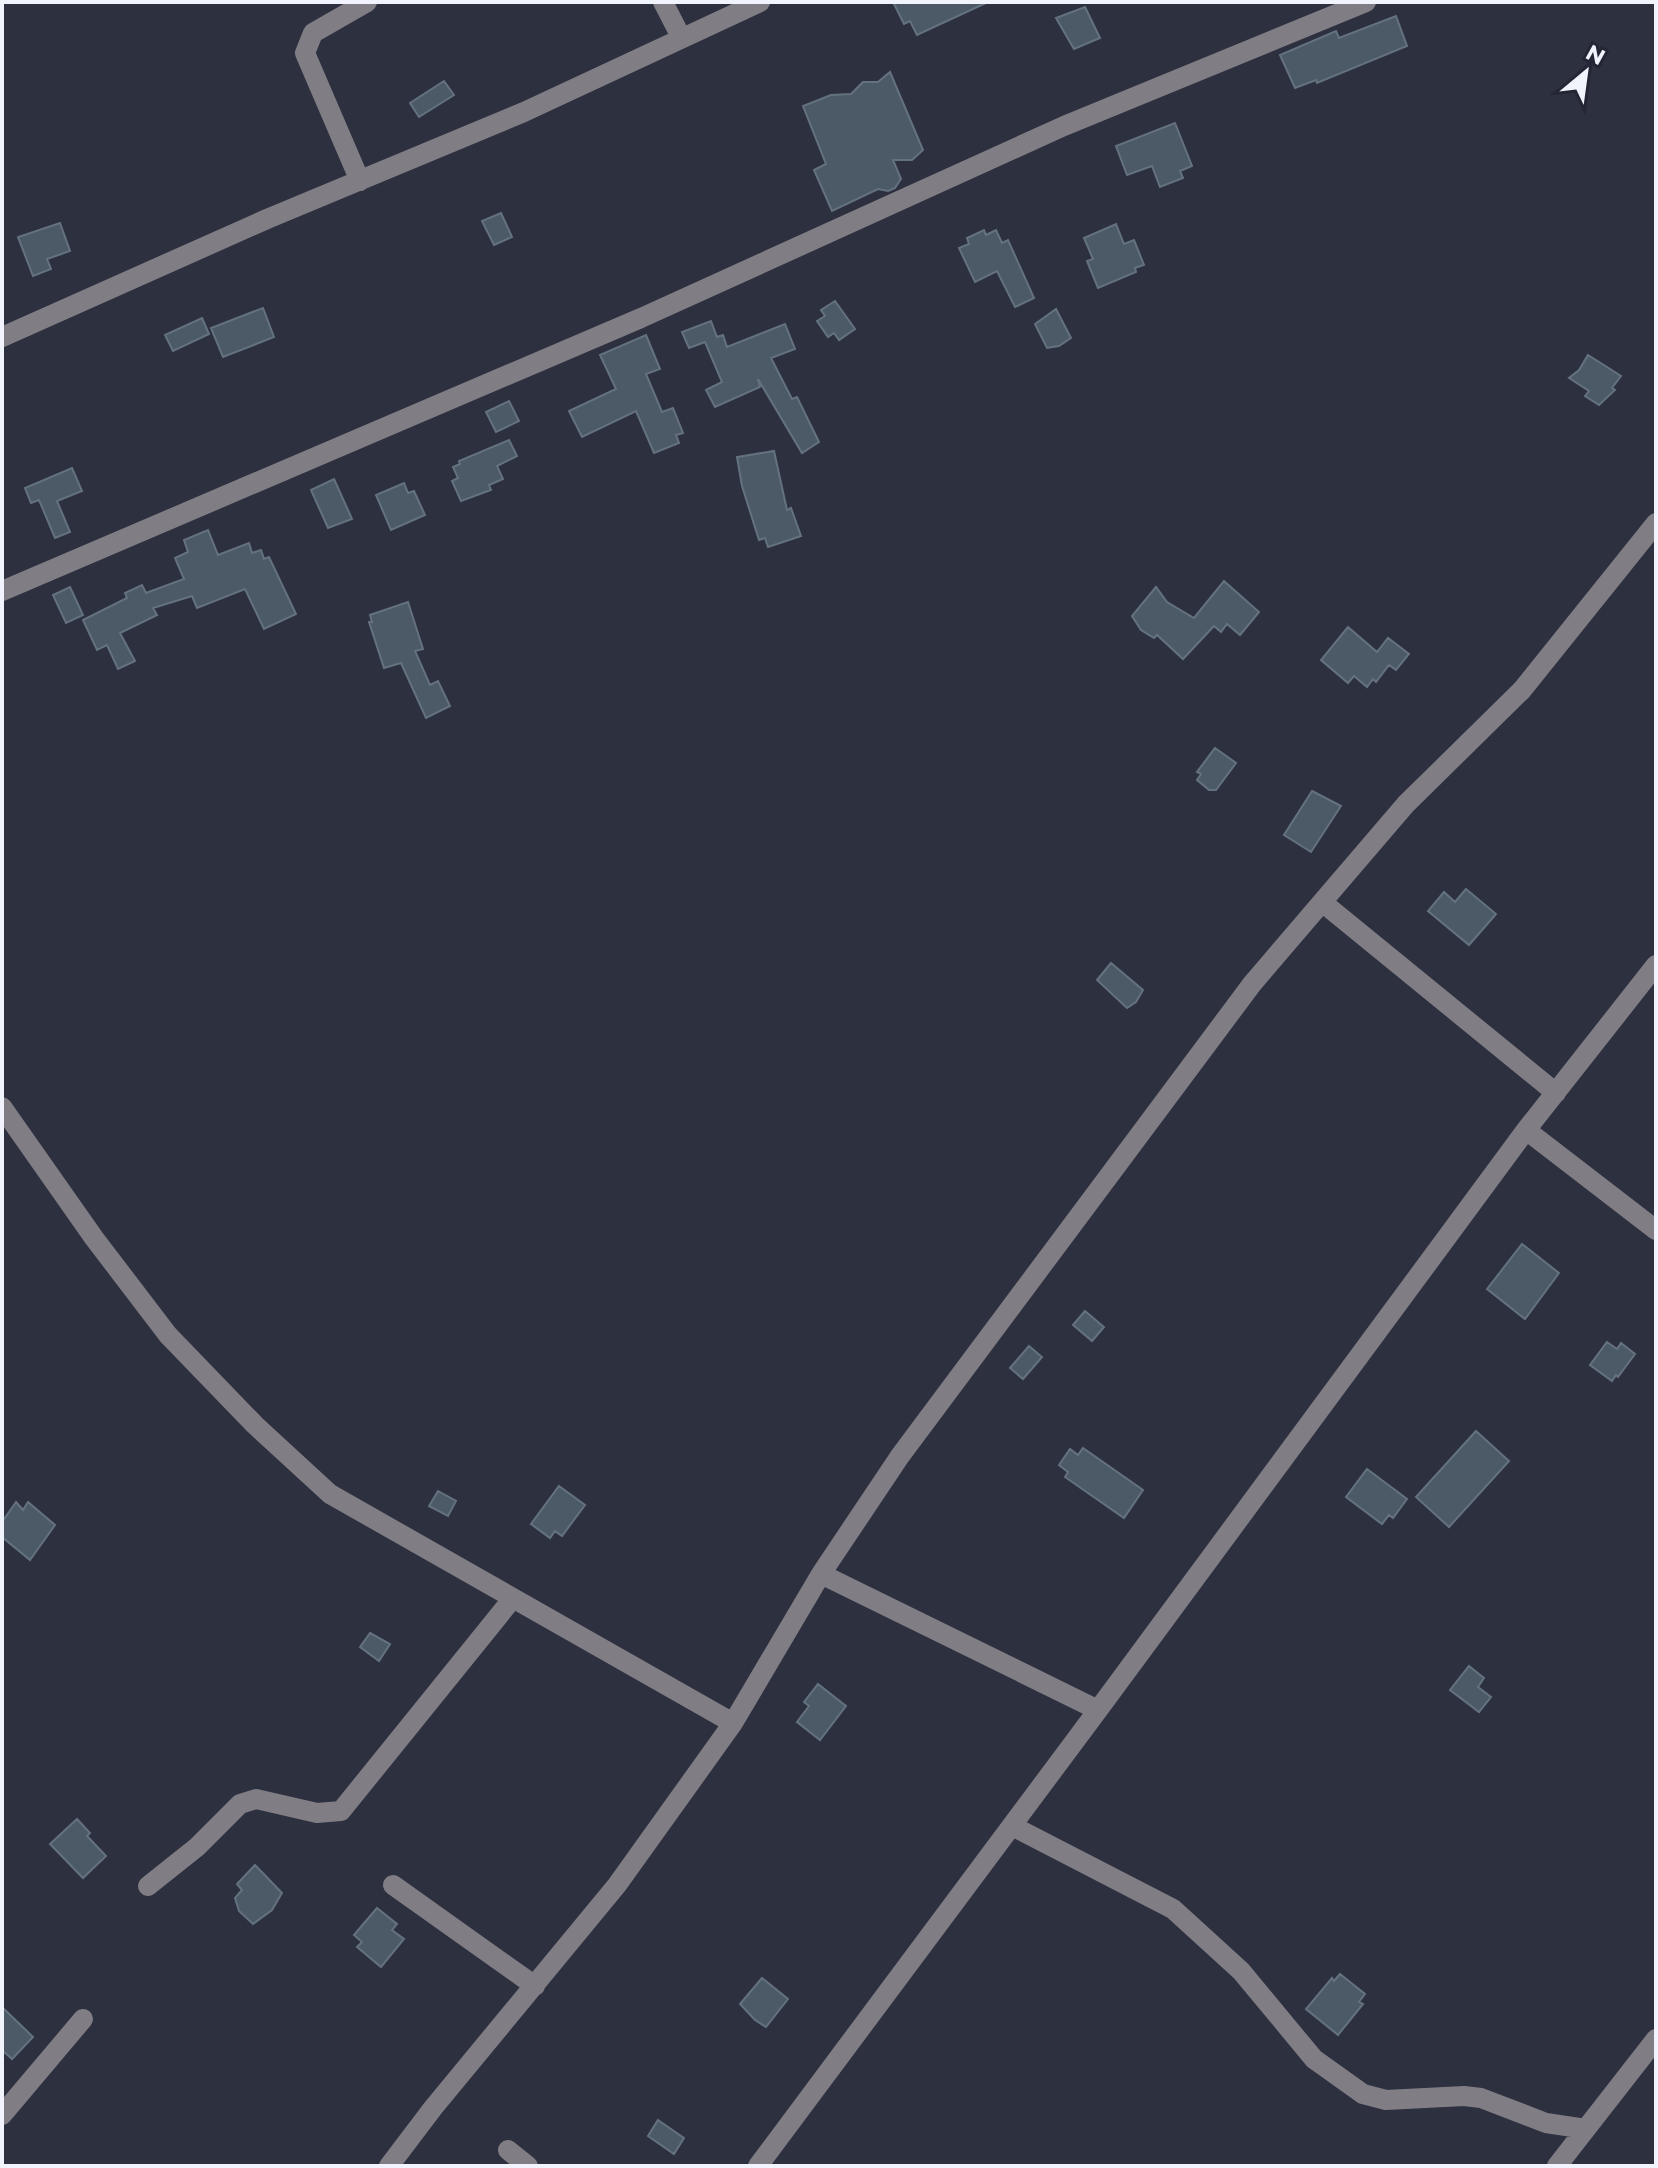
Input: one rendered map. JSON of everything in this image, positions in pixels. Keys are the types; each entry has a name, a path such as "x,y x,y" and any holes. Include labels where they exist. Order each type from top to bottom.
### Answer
{"street":[{"path":"360,181 305,53 313,33 367,2"},
{"path":"663,2 681,37"},
{"path":"2,337 267,219 524,112 760,2"},
{"path":"2,591 641,318 1064,126 1366,2"},
{"path":"389,2166 617,1885 733,1723 821,1574 900,1456 1242,997 1406,804 1522,690 1653,533"},
{"path":"1322,902 1556,1093"},
{"path":"758,2166 1526,1130 1656,965"},
{"path":"2,1107 94,1238 168,1335 255,1425 330,1494 733,1723"},
{"path":"1526,1130 1656,1230"},
{"path":"821,1574 1098,1710"},
{"path":"148,1886 197,1847 240,1804 256,1799 317,1813 341,1811 513,1598"},
{"path":"1012,1826 1173,1909 1241,1971 1314,2059 1363,2094 1386,2100 1481,2098 1546,2123 1586,2129"},
{"path":"393,1885 535,1986"},
{"path":"2,2115 83,2019"},
{"path":"1557,2166 1656,2039"},
{"path":"508,2150 528,2166"}],"building":[{"path":"893,2 988,2 917,35 910,21 904,24"},
{"path":"1085,7 1100,38 1074,49 1056,18"},
{"path":"1396,16 1407,46 1317,83 1316,80 1295,88 1280,55 1336,31 1339,38"},
{"path":"890,72 923,150 912,160 893,160 901,179 895,188 888,191 878,189 832,211 814,170 826,164 803,106 831,95 851,94 863,82 878,82"},
{"path":"444,81 454,95 419,117 410,103"},
{"path":"1175,123 1192,166 1180,171 1183,178 1160,187 1152,166 1127,175 1116,146"},
{"path":"501,213 512,237 494,245 482,221"},
{"path":"60,223 70,251 47,259 51,269 33,276 18,237"},
{"path":"1116,224 1124,244 1134,240 1144,265 1135,268 1136,272 1098,288 1087,261 1093,259 1084,238"},
{"path":"984,230 986,235 996,230 1002,243 1008,240 1034,298 1015,307 997,271 975,282 959,248 969,244 967,238"},
{"path":"835,301 855,329 839,340 834,333 828,337 817,321 825,316 821,310"},
{"path":"263,308 274,337 223,357 211,328"},
{"path":"1056,309 1071,338 1059,346 1047,348 1035,324"},
{"path":"202,318 209,334 173,351 165,335"},
{"path":"711,321 717,337 723,335 727,347 785,324 795,349 771,358 792,399 797,397 819,442 802,453 758,379 760,387 715,407 706,390 722,382 705,342 689,348 682,332"},
{"path":"646,335 660,369 646,374 662,412 673,408 683,433 676,435 679,443 654,453 636,411 582,437 569,411 616,389 600,355"},
{"path":"1588,355 1621,376 1612,388 1615,390 1599,405 1585,396 1589,391 1569,378 1579,370"},
{"path":"509,401 519,421 496,432 486,412"},
{"path":"509,440 517,456 497,466 503,479 489,485 491,490 461,501 452,481 458,478 453,467 460,464 459,461"},
{"path":"774,451 787,510 791,508 801,536 768,547 765,538 759,540 742,486 737,457"},
{"path":"72,468 82,491 57,501 70,532 55,538 39,500 31,503 25,488"},
{"path":"334,479 352,519 328,528 311,490"},
{"path":"404,483 408,493 414,491 425,515 391,530 376,495"},
{"path":"208,530 218,555 249,543 252,553 261,550 264,559 269,557 296,614 264,629 245,589 197,608 192,596 153,608 157,615 120,633 135,661 118,669 107,645 97,650 83,620 127,598 125,593 142,585 146,593 184,579 175,558 188,552 184,540"},
{"path":"1224,581 1259,612 1240,635 1227,624 1221,632 1214,626 1183,659 1157,635 1154,638 1141,630 1132,616 1156,587 1167,602 1194,618"},
{"path":"70,587 83,615 66,623 53,595"},
{"path":"408,602 423,649 415,651 430,685 438,681 450,706 426,718 401,663 384,668 369,622 372,622 370,615"},
{"path":"1348,627 1377,652 1388,638 1409,654 1396,670 1389,665 1376,682 1373,679 1367,687 1354,676 1348,683 1321,660"},
{"path":"1215,748 1236,763 1216,790 1209,790 1197,780 1201,774 1197,772"},
{"path":"1312,791 1341,806 1311,852 1284,835"},
{"path":"1466,889 1496,914 1469,945 1428,911 1444,892 1455,902"},
{"path":"1111,963 1143,990 1136,1002 1127,1008 1097,980"},
{"path":"1522,1244 1559,1273 1525,1319 1487,1289"},
{"path":"1085,1311 1104,1327 1092,1341 1073,1325"},
{"path":"1607,1342 1617,1349 1621,1343 1635,1354 1612,1381 1590,1365"},
{"path":"1029,1346 1042,1357 1023,1379 1010,1368"},
{"path":"1476,1431 1509,1461 1449,1527 1416,1497"},
{"path":"1083,1448 1143,1490 1124,1518 1065,1477 1068,1472 1059,1465 1070,1449 1078,1455"},
{"path":"1367,1469 1407,1499 1393,1518 1389,1515 1382,1524 1346,1497"},
{"path":"559,1486 585,1505 562,1536 555,1531 550,1538 531,1524"},
{"path":"438,1491 456,1501 448,1516 429,1506"},
{"path":"16,1502 23,1510 28,1502 55,1525 30,1560 2,1537 2,1522"},
{"path":"370,1633 390,1644 379,1661 360,1647"},
{"path":"1469,1666 1484,1678 1478,1687 1491,1697 1479,1712 1450,1690"},
{"path":"818,1684 846,1706 820,1740 797,1722 809,1706 804,1702"},
{"path":"77,1819 90,1833 87,1836 106,1856 83,1878 50,1844"},
{"path":"255,1865 282,1893 272,1910 253,1924 239,1911 235,1898 242,1890 237,1884"},
{"path":"377,1908 397,1924 392,1930 404,1939 381,1967 357,1947 362,1942 354,1935"},
{"path":"1340,1974 1365,1994 1359,2002 1363,2004 1338,2035 1306,2009 1332,1978 1334,1981"},
{"path":"762,1978 788,1999 766,2027 740,2004"},
{"path":"2,2007 33,2037 12,2059 2,2050"},
{"path":"658,2120 684,2138 674,2154 648,2136"}]}
